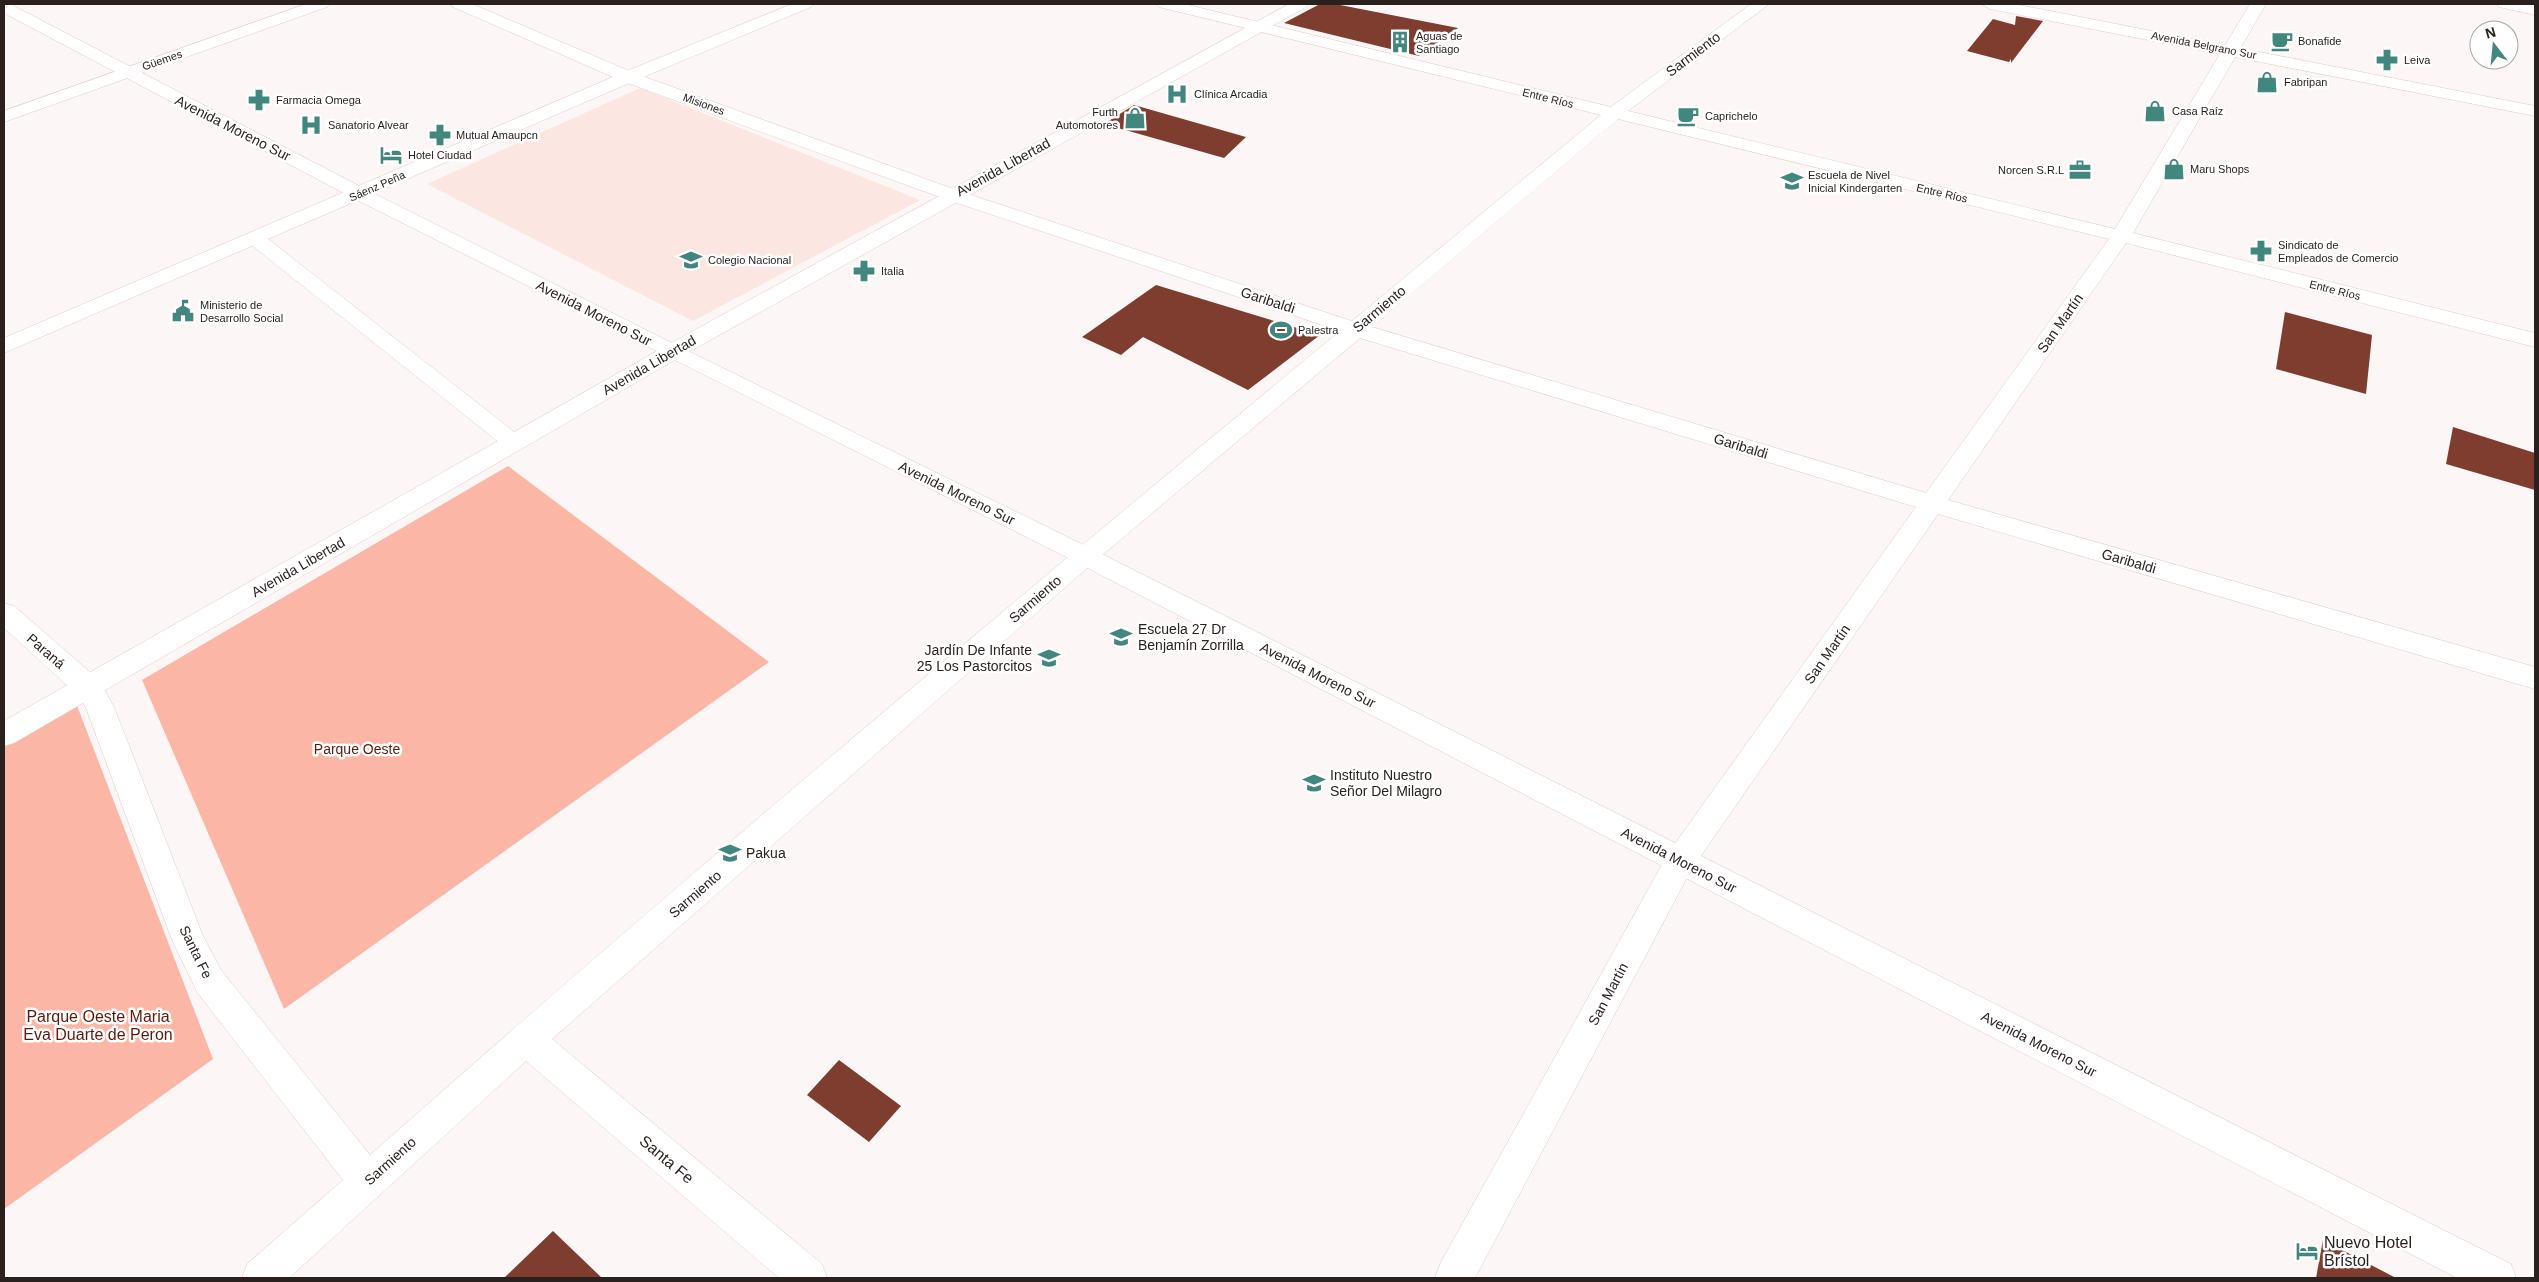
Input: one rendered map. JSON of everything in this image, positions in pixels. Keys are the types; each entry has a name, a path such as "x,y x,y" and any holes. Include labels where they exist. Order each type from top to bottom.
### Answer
{"street":[{"name":"Güemes","path":"4,116 321,4"},
{"name":"Misiones","path":"459,4 628,77 952,196"},
{"name":"Sáenz Peña","path":"4,346 256,239 628,77 805,4"},
{"name":"Entre Ríos","path":"1165,4 2121,236 2535,340"},
{"name":"Avenida Libertad","path":"4,735 89,688 672,352 1300,4"},
{"name":"Sarmiento","path":"261,1278 526,1039 1085,556 1355,328 1613,114 1761,4"},
{"name":"Avenida Belgrano Sur","path":"1990,4 2236,44 2535,98"},
{"name":"Avenida Belgrano Sur","path":"2056,4 2535,111"},
{"name":"San Martín","path":"1454,1278 1680,861 2121,236 2258,4"},
{"path":"2505,4 2535,10"},
{"name":"Avenida Moreno Sur","path":"4,7 125,73 360,194 672,352 1085,556 2497,1278"},
{"name":"Garibaldi","path":"952,196 1355,328 1933,504 2535,678"},
{"path":"256,239 514,443"},
{"name":"Paraná","path":"4,614 89,688"},
{"name":"Santa Fe","path":"89,688 100,707 188,940 209,981 367,1181"},
{"name":"Santa Fe","path":"526,1039 808,1278"}],"shaded area":[{"name":"Colegio Nacional","path":"640,88 920,200 693,321 427,184"}],"green space":[{"name":"Parque Oeste","path":"508,466 769,662 284,1009 142,680"},
{"name":"Parque Oeste Maria Eva Duarte de Peron","path":"76,703 213,1059 4,1209 4,743"}],"building":[{"name":"Aguas de Santiago","path":"1320,4 1335,4 1458,28 1419,56 1284,23"},
{"path":"2016,16 2043,21 2011,63 2011,59 2009,62 1967,51 1993,19 2015,25"},
{"path":"1134,105 1246,137 1224,158 1104,124"},
{"path":"1156,285 1320,335 1248,390 1143,337 1121,355 1082,337"},
{"path":"2285,312 2372,335 2366,394 2276,369"},
{"path":"2453,427 2535,453 2535,490 2446,464"},
{"path":"839,1060 901,1106 869,1142 807,1095"},
{"path":"553,1231 602,1278 504,1278"},
{"path":"2323,1240 2396,1278 2316,1278"}],"place":[{"name":"Bonafide","path":"2282,41"},
{"name":"Aguas de Santiago","path":"1400,42"},
{"name":"Leiva","path":"2387,60"},
{"name":"Fabripan","path":"2267,82"},
{"name":"Clínica Arcadia","path":"1177,94"},
{"name":"Farmacia Omega","path":"259,100"},
{"name":"Casa Raíz","path":"2155,111"},
{"name":"Caprichelo","path":"1688,116"},
{"name":"Furth Automotores","path":"1135,118"},
{"name":"Sanatorio Alvear","path":"311,125"},
{"name":"Mutual Amaupcn","path":"440,135"},
{"name":"Hotel Ciudad","path":"391,155"},
{"name":"Maru Shops","path":"2174,169"},
{"name":"Norcen S.R.L","path":"2080,170"},
{"name":"Escuela de Nivel Inicial Kindergarten","path":"1792,181"},
{"name":"Sindicato de Empleados de Comercio","path":"2261,251"},
{"name":"Colegio Nacional","path":"691,260"},
{"name":"Italia","path":"864,271"},
{"name":"Ministerio de Desarrollo Social","path":"183,311"},
{"name":"Palestra","path":"1281,330"},
{"name":"Escuela 27 Dr Benjamín Zorrilla","path":"1121,637"},
{"name":"Jardín De Infante 25 Los Pastorcitos","path":"1049,658"},
{"name":"Instituto Nuestro Señor Del Milagro","path":"1314,783"},
{"name":"Pakua","path":"730,853"},
{"name":"Nuevo Hotel Brístol","path":"2307,1251"}]}
